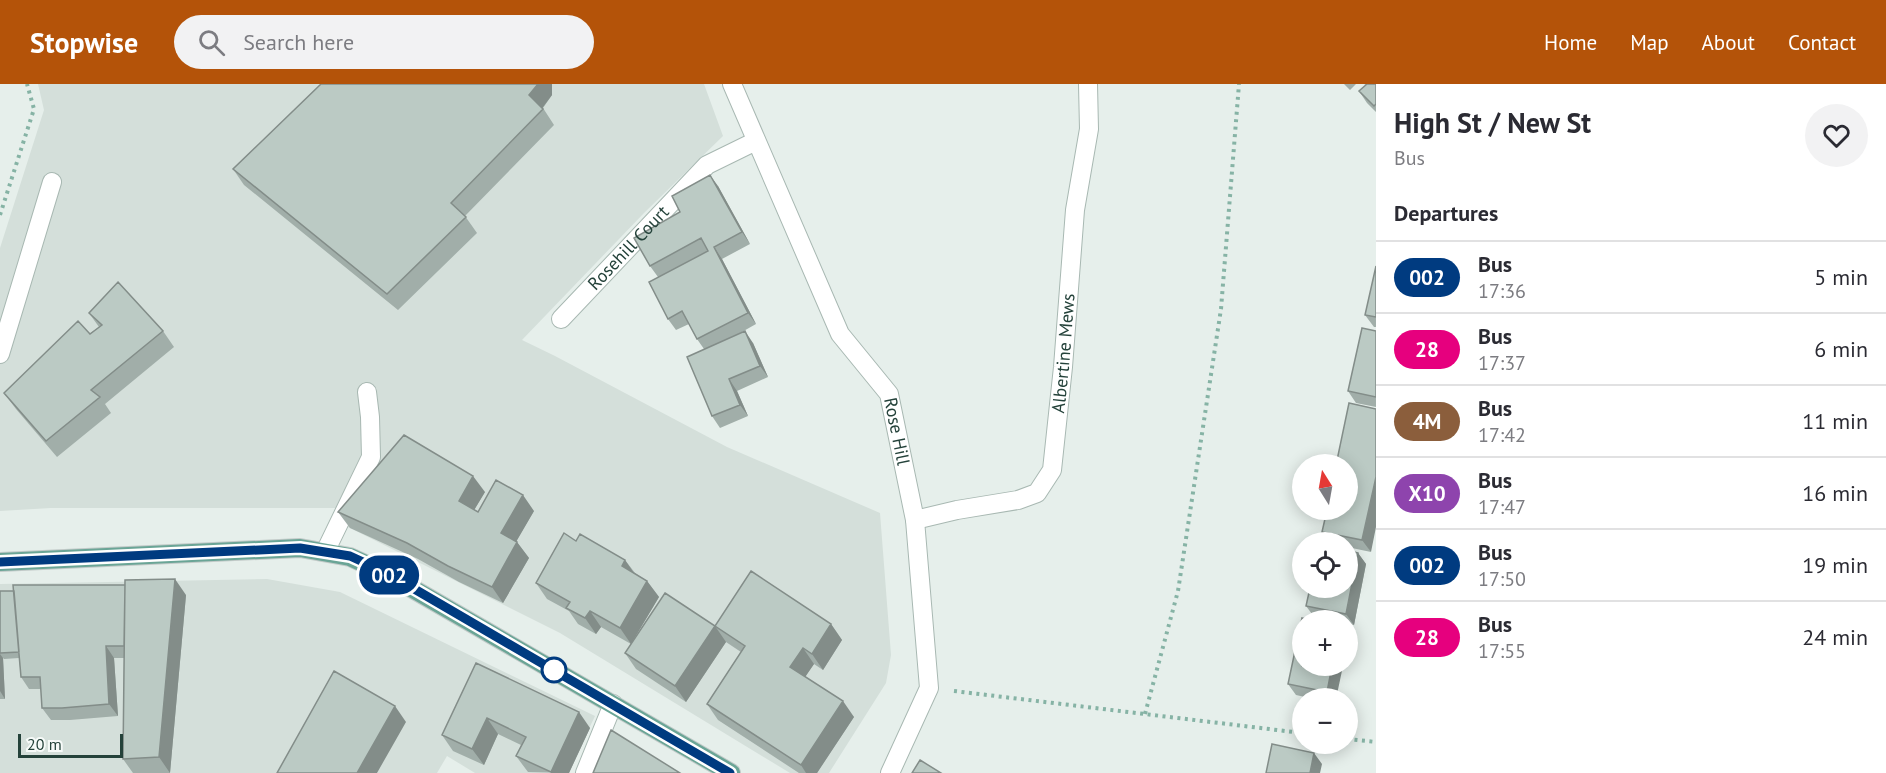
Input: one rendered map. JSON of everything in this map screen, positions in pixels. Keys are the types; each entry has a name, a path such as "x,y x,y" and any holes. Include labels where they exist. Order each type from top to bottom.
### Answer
{"main road":[{"path":"0,562 300,548 350,556 387,573 730,773"}],"street":[{"name":"Rose Hill","path":"732,84 840,334 889,394 915,520 929,688 890,773"},
{"name":"Albertine Mews","path":"915,520 957,510 1018,500 1037,493 1052,470 1063,367 1075,210 1089,129 1088,84"},
{"name":"Rosehill Court","path":"561,319 707,165 756,141"},
{"path":"0,354 52,182"},
{"path":"325,552 371,457 367,392"},
{"path":"585,773 613,704"}],"path":[{"path":"0,215 34,109 27,84"},
{"path":"1145,714 1178,591 1221,309 1239,84"},
{"path":"929,688 1292,732"},
{"path":"1358,740 1376,742"}],"shaded area":[{"path":"38,84 704,84 723,136 644,213 522,340 727,447 880,513 891,655 886,683 829,773 790,773 560,633 348,527 359,508 51,508 0,511 0,248 44,110"},
{"path":"267,579 340,592 595,716 568,773 475,773 447,756 437,773 0,773 0,584"}],"building":[{"path":"321,84 538,84 529,95 543,109 451,203 466,217 387,294 233,169"},
{"path":"1367,84 1376,84 1376,104 1374,106 1359,91"},
{"path":"710,175 742,232 714,247 748,313 697,339 682,311 668,319 649,282 708,251 701,238 650,266 634,238 680,212 672,196"},
{"path":"1376,266 1376,317 1365,315"},
{"path":"118,282 163,331 91,390 100,397 46,441 4,393 78,321 90,334 102,325 89,313"},
{"path":"1362,328 1376,331 1376,397 1348,391"},
{"path":"745,331 760,366 729,379 740,405 712,416 687,357"},
{"path":"1349,403 1376,409 1376,477 1362,540 1358,539 1358,532 1322,532 1325,520 1358,520 1358,454 1338,454"},
{"path":"404,435 473,476 459,501 478,512 496,480 523,495 501,533 517,542 492,587 407,543 338,512"},
{"path":"564,533 576,541 580,534 625,560 622,566 647,581 620,628 590,611 585,618 566,608 570,602 536,583"},
{"path":"751,571 831,624 812,654 803,648 790,667 843,701 801,765 707,704 745,646 715,626"},
{"path":"175,579 159,757 123,759 125,580"},
{"path":"13,585 125,585 124,646 106,646 109,704 42,708 40,677 21,677"},
{"path":"0,591 14,591 19,652 0,653"},
{"path":"665,593 715,626 675,686 625,653"},
{"path":"1308,598 1349,598 1347,610 1326,610 1306,606"},
{"path":"476,663 579,712 551,772 516,756 526,737 487,718 472,749 442,735"},
{"path":"1292,665 1292,676 1330,676 1328,688 1308,688 1288,684"},
{"path":"334,671 395,706 357,773 277,773"},
{"path":"611,730 680,773 593,773"},
{"path":"1272,744 1292,748 1292,754 1314,754 1310,773 1266,773"},
{"path":"920,760 941,773 912,773"}],"bus line":[{"name":"002","path":"0,562 300,548 350,556 387,573 730,773"}]}
